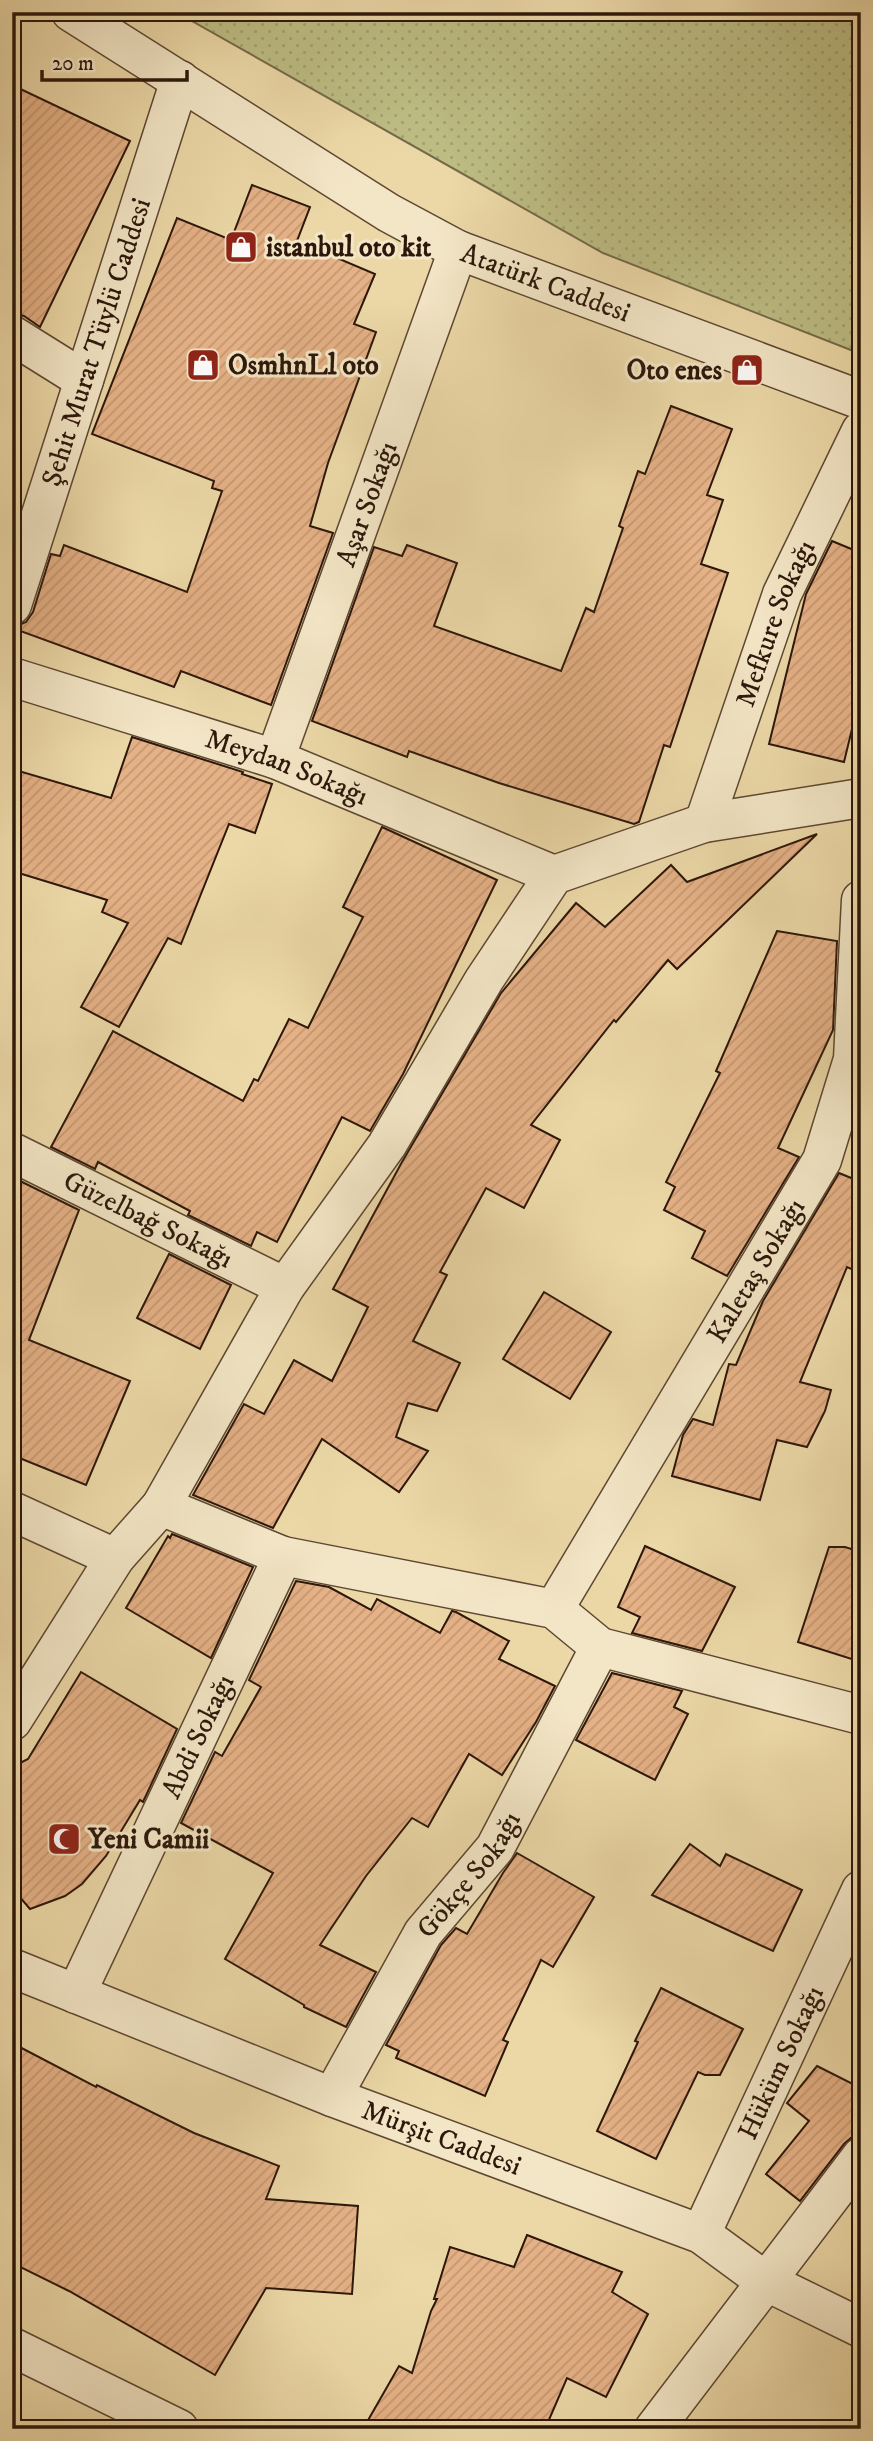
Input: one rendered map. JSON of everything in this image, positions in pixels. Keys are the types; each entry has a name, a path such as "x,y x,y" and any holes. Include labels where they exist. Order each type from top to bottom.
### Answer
{"street":[{"name":"Atatürk Caddesi","path":"71,12 389,213 458,250 861,400"},
{"name":"Şehit Murat Tüylü Caddesi","path":"12,605 180,80"},
{"name":"Aşar Sokağı","path":"275,759 458,250"},
{"path":"12,335 83,380"},
{"name":"Mefkure Sokağı","path":"704,823 782,594 861,430"},
{"name":"Meydan Sokağı","path":"12,677 275,759 554,875"},
{"path":"12,1721 116,1558 161,1506 285,1287 387,1145 484,980 554,875 704,823 861,798"},
{"name":"Kaletaş Sokağı","path":"554,1609 822,1160 853,1059 861,900"},
{"name":"Güzelbağ Sokağı","path":"12,1152 285,1287"},
{"path":"161,1506 283,1556 554,1609 600,1647 861,1716"},
{"path":"12,1511 116,1558"},
{"name":"Abdi Sokağı","path":"76,1994 283,1556"},
{"name":"Gökçe Sokağı","path":"332,2097 423,1933 495,1848 600,1647"},
{"name":"Hüküm Sokağı","path":"701,2234 861,1890"},
{"name":"Mürşit Caddesi","path":"12,1968 332,2097 701,2234 765,2281 861,2328"},
{"path":"654,2429 861,2157"},
{"path":"12,2347 179,2429"}],"green space":[{"path":"176,12 861,12 861,354 603,253"}],"building":[{"path":"12,85 130,141 40,327 24,316 12,313"},
{"path":"252,185 310,207 297,241 375,274 354,324 376,332 328,463 310,526 333,533 271,705 181,671 174,687 12,628 26,622 33,612 51,554 60,556 64,545 187,592 222,491 212,488 214,481 92,434 177,218 231,240"},
{"path":"12,361 21,367 12,385"},
{"path":"671,406 732,429 707,495 723,500 701,564 728,573 670,747 664,745 639,822 634,824 499,783 409,751 407,757 312,721 374,547 402,556 407,545 457,563 434,626 561,671 586,608 594,612 623,528 619,526 638,471 645,474"},
{"path":"832,541 861,553 861,692 844,762 769,744 806,594"},
{"path":"132,737 243,772 242,774 272,784 255,833 229,824 181,944 168,938 119,1027 81,1007 128,923 102,912 107,900 12,871 12,769 111,798"},
{"path":"382,827 497,880 403,1074 370,1131 342,1117 277,1242 257,1232 251,1246 188,1215 190,1211 98,1162 95,1169 51,1147 113,1031 243,1101 254,1079 258,1081 289,1019 308,1028 363,917 343,907"},
{"path":"817,834 677,969 668,960 616,1022 614,1020 531,1125 560,1140 524,1208 486,1188 440,1272 447,1275 413,1341 460,1363 437,1411 408,1403 396,1437 428,1451 399,1492 322,1439 273,1528 193,1495 244,1404 264,1414 294,1360 332,1381 368,1307 333,1289 402,1162 501,993 576,903 605,927 671,865 687,882"},
{"path":"777,931 837,941 833,1030 778,1148 799,1157 727,1276 692,1258 705,1231 664,1210 675,1187 666,1182 720,1073 716,1071"},
{"path":"839,1173 861,1182 861,1273 847,1267 800,1382 831,1390 825,1411 807,1447 777,1440 760,1500 672,1476 683,1435 693,1419 713,1425 729,1364 736,1365 763,1301"},
{"path":"12,1177 79,1210 29,1340 130,1381 86,1485 12,1455"},
{"path":"169,1254 231,1285 200,1349 137,1318"},
{"path":"544,1292 611,1332 570,1399 503,1359"},
{"path":"172,1534 253,1567 211,1658 126,1608 168,1536 170,1538"},
{"path":"645,1546 735,1587 702,1651 632,1633 640,1617 618,1607"},
{"path":"829,1547 845,1547 861,1552 861,1662 798,1642"},
{"path":"296,1581 329,1587 371,1610 377,1599 440,1633 452,1611 456,1612 509,1641 499,1659 555,1686 502,1775 469,1754 428,1827 412,1818 366,1876 320,1945 376,1972 346,2027 304,2007 225,1959 273,1873 181,1823 215,1752 222,1756 261,1687 249,1680"},
{"path":"81,1672 177,1729 143,1802 140,1800 106,1856 82,1884 65,1896 30,1909 18,1895 12,1878 12,1767 28,1759"},
{"path":"612,1673 682,1691 674,1707 688,1714 655,1780 576,1740"},
{"path":"690,1844 720,1866 726,1854 802,1890 773,1951 652,1895"},
{"path":"517,1853 594,1897 553,1967 541,1960 503,2040 508,2042 485,2096 396,2058 399,2051 386,2045 441,1945 456,1928 467,1934"},
{"path":"661,1988 743,2029 720,2075 698,2072 656,2159 597,2131"},
{"path":"12,2043 96,2087 97,2085 194,2133 279,2166 266,2199 358,2206 352,2294 266,2288 215,2375 69,2291 12,2263"},
{"path":"817,2066 861,2088 861,2136 852,2137 844,2144 800,2201 766,2174 809,2121 787,2103"},
{"path":"527,2235 622,2272 612,2292 648,2314 606,2397 567,2378 545,2429 363,2429 399,2366 412,2373 437,2299 434,2299 450,2247 514,2267"}],"place":[{"name":"istanbul oto kit","path":"241,247"},
{"name":"OsmhnLl oto","path":"203,365"},
{"name":"Oto enes","path":"747,370"},
{"name":"Yeni Camii","path":"64,1839"}]}
